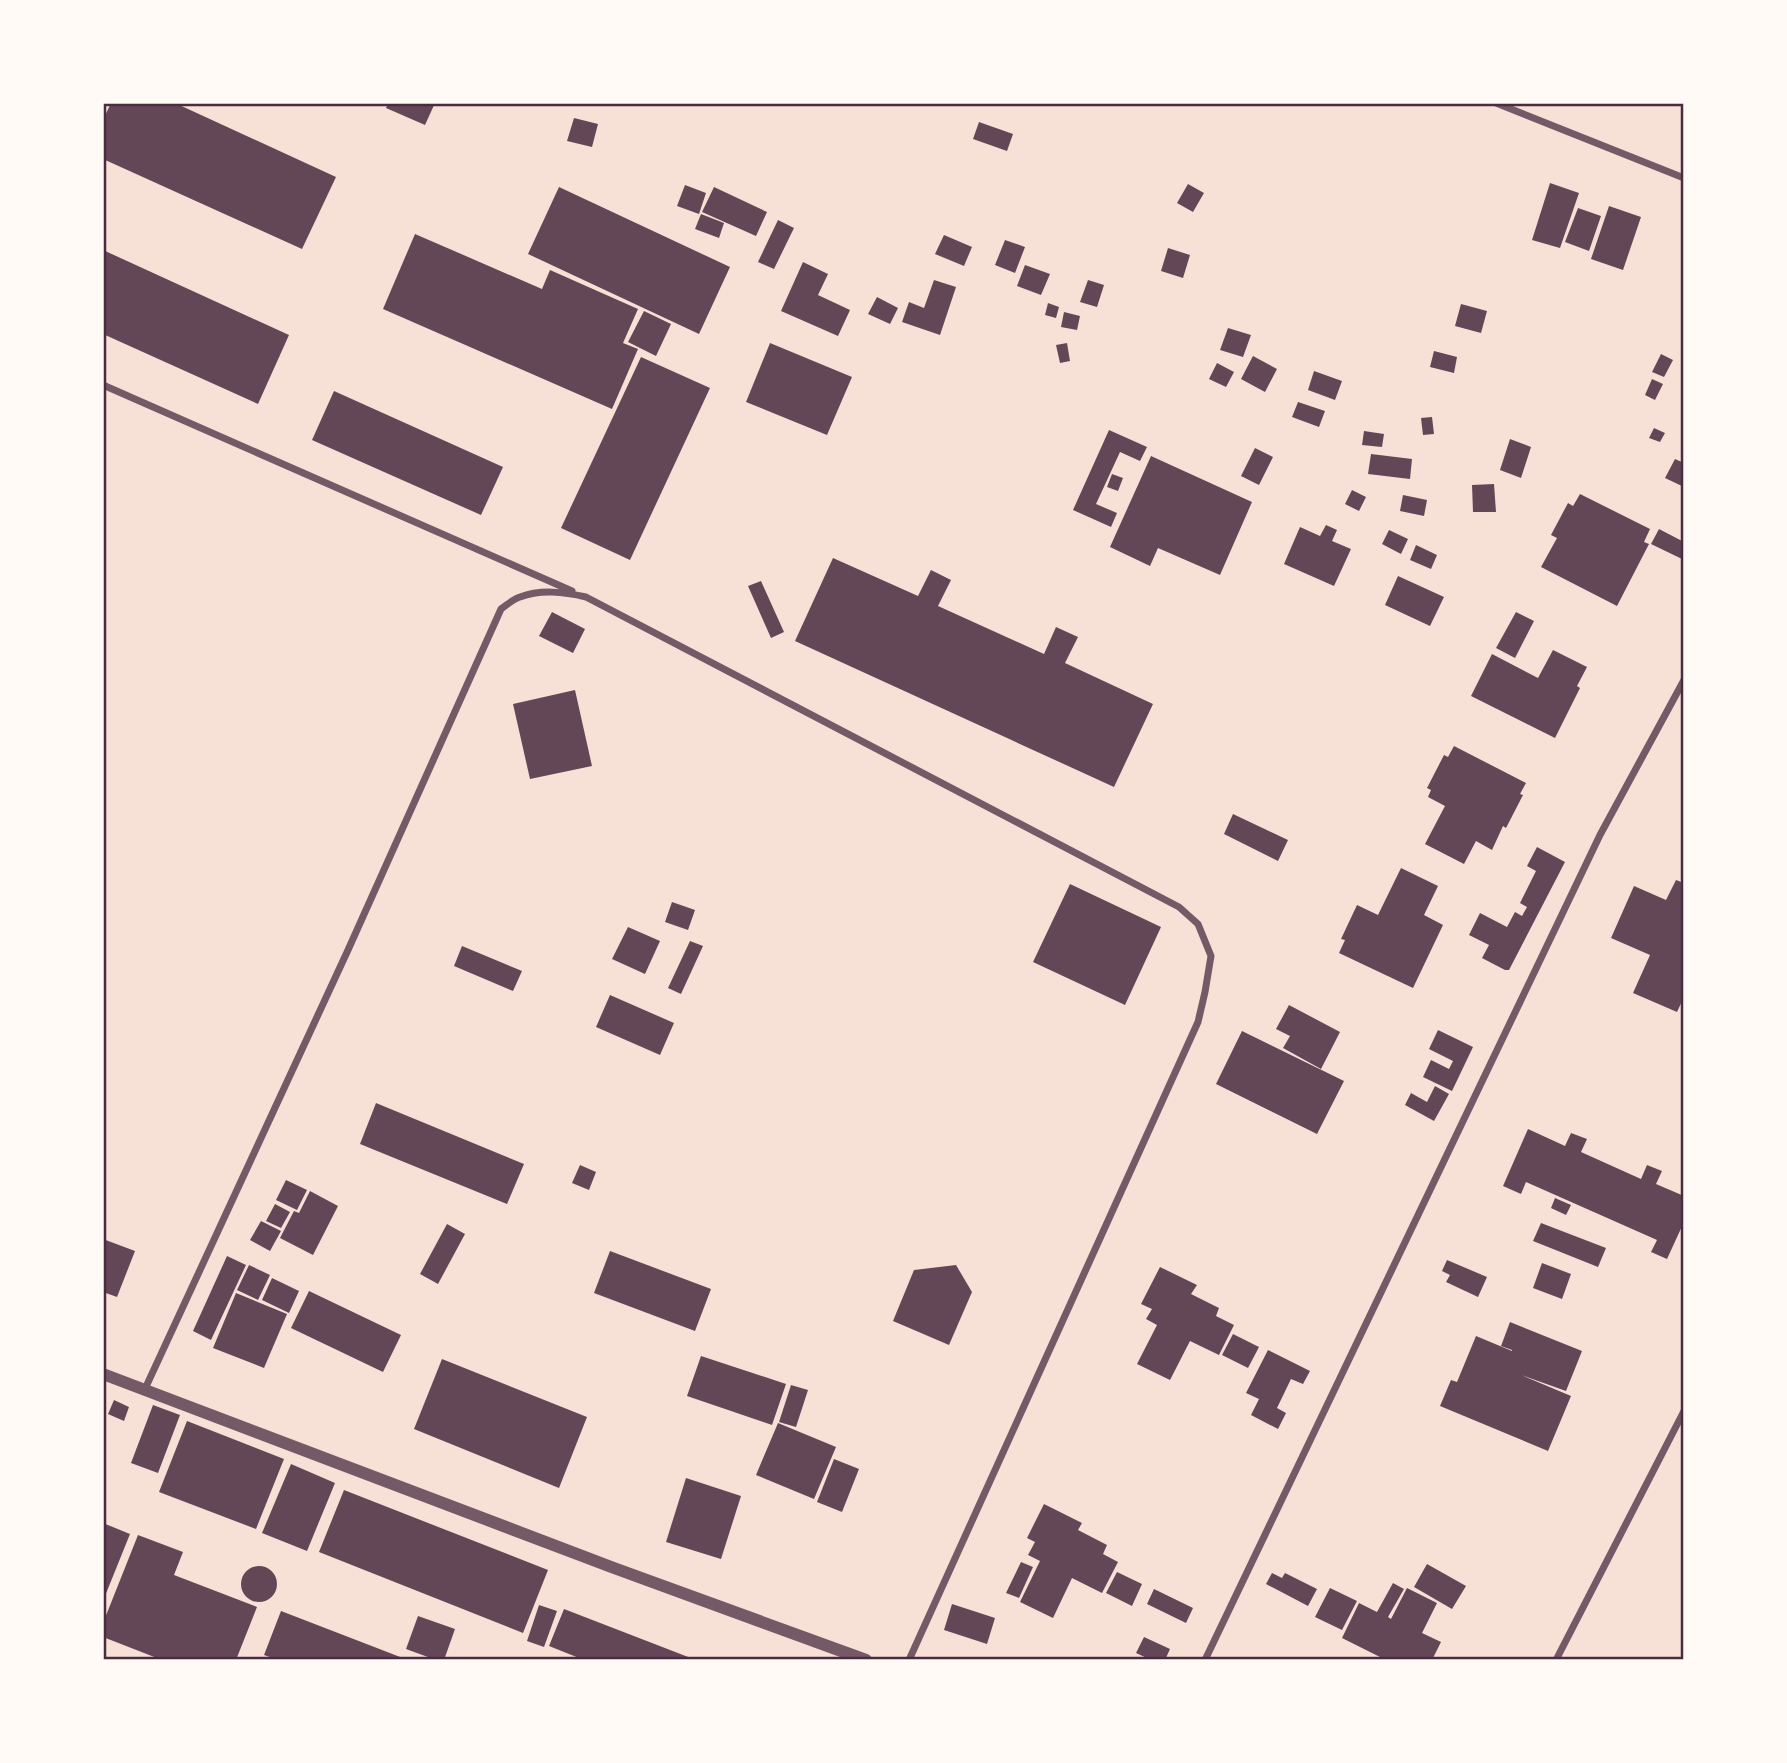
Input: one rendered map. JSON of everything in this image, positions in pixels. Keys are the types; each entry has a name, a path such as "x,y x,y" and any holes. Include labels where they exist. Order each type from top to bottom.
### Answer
{"street":[{"path":"1496,103 1684,178"},
{"path":"103,385 586,597 1179,907 1198,925 1211,956 1198,1022 909,1660"},
{"path":"144,1391 348,950 501,609 518,597 541,592 565,592 586,597"},
{"path":"1205,1660 1600,835 1684,680"},
{"path":"103,1374 614,1568 866,1660"},
{"path":"1556,1660 1684,1410"}],"building":[{"path":"111,103 175,103 336,177 302,249 103,159 103,120"},
{"path":"388,103 435,103 425,125 386,108"},
{"path":"574,118 598,124 592,147 567,141"},
{"path":"979,122 1013,134 1007,151 973,139"},
{"path":"1550,183 1579,193 1560,248 1532,240"},
{"path":"1188,184 1204,193 1193,212 1177,203"},
{"path":"685,185 706,193 699,214 677,206"},
{"path":"559,187 730,267 699,334 528,254"},
{"path":"714,187 767,212 756,236 702,212"},
{"path":"1609,206 1641,217 1623,270 1591,259"},
{"path":"1578,208 1601,216 1589,251 1565,242"},
{"path":"701,214 724,223 719,238 695,229"},
{"path":"778,220 794,228 774,269 758,262"},
{"path":"415,234 542,289 550,270 638,309 623,343 638,349 612,409 383,309"},
{"path":"944,235 972,247 964,266 935,254"},
{"path":"1005,240 1025,247 1015,273 995,265"},
{"path":"1168,248 1190,255 1183,278 1161,271"},
{"path":"103,250 289,335 258,404 103,334"},
{"path":"803,262 828,274 818,295 850,310 838,336 781,311"},
{"path":"1025,265 1050,274 1041,295 1017,286"},
{"path":"934,280 956,287 940,335 902,322 909,302 924,308"},
{"path":"1088,280 1104,285 1097,307 1080,302"},
{"path":"877,297 898,308 890,324 868,314"},
{"path":"1048,303 1059,307 1056,318 1045,315"},
{"path":"1461,304 1487,311 1481,333 1455,326"},
{"path":"644,311 671,324 656,356 628,342"},
{"path":"1064,312 1080,316 1077,330 1061,327"},
{"path":"1228,328 1251,335 1243,357 1220,350"},
{"path":"770,343 852,377 827,435 746,402"},
{"path":"1067,343 1070,361 1060,363 1056,345"},
{"path":"1434,351 1457,357 1454,373 1430,367"},
{"path":"1661,354 1673,360 1664,377 1652,372"},
{"path":"1253,356 1277,369 1265,392 1241,379"},
{"path":"641,357 710,388 630,560 561,528"},
{"path":"1217,363 1234,372 1226,387 1209,379"},
{"path":"1314,371 1342,381 1335,400 1308,390"},
{"path":"1652,379 1663,384 1655,400 1645,395"},
{"path":"334,391 503,467 481,515 312,440"},
{"path":"1298,402 1325,411 1319,427 1292,417"},
{"path":"1432,417 1434,434 1423,435 1421,418"},
{"path":"1654,428 1665,433 1660,442 1649,438"},
{"path":"1109,430 1147,447 1140,461 1120,452 1096,504 1117,513 1111,527 1073,510"},
{"path":"1364,431 1384,434 1382,447 1362,445"},
{"path":"1510,439 1531,447 1521,478 1500,470"},
{"path":"1255,448 1273,457 1259,485 1241,476"},
{"path":"1371,454 1412,459 1410,479 1368,474"},
{"path":"1151,456 1252,502 1220,575 1158,548 1150,566 1110,547"},
{"path":"1675,459 1684,463 1684,487 1665,478"},
{"path":"1112,474 1123,478 1118,491 1107,487"},
{"path":"1494,484 1496,512 1473,512 1472,485"},
{"path":"1352,490 1366,497 1359,511 1345,504"},
{"path":"1580,494 1650,529 1644,542 1649,544 1617,606 1541,567 1557,538 1551,535 1568,503 1573,506"},
{"path":"1403,495 1427,500 1424,516 1400,511"},
{"path":"1326,525 1337,530 1332,541 1351,549 1334,586 1284,564 1300,527 1320,536"},
{"path":"1659,529 1684,542 1682,559 1651,544"},
{"path":"1389,530 1408,539 1401,554 1382,544"},
{"path":"1416,545 1437,555 1431,569 1410,560"},
{"path":"833,558 918,596 931,570 951,580 938,606 1044,654 1056,627 1078,637 1065,663 1153,704 1114,787 795,641"},
{"path":"1398,576 1444,597 1430,626 1385,605"},
{"path":"761,581 784,632 771,638 748,586"},
{"path":"552,612 585,629 573,653 539,636"},
{"path":"1516,612 1534,621 1515,658 1496,648"},
{"path":"1553,650 1587,667 1577,686 1580,688 1555,738 1471,696 1492,654 1538,678"},
{"path":"575,690 592,766 530,779 513,704"},
{"path":"1454,746 1526,783 1520,794 1523,795 1506,828 1503,826 1492,850 1476,841 1464,864 1425,844 1445,806 1428,797 1431,790 1427,788 1444,755 1448,757"},
{"path":"1233,814 1288,840 1278,861 1224,834"},
{"path":"1537,847 1565,862 1509,970 1505,970 1482,958 1489,945 1469,935 1480,913 1507,927 1515,912 1522,916 1527,907 1520,903 1536,871 1527,866"},
{"path":"1401,868 1438,886 1424,915 1443,925 1413,988 1339,953 1345,940 1341,939 1357,905 1378,915"},
{"path":"1676,880 1684,883 1684,997 1677,1012 1633,993 1650,955 1611,938 1634,886 1666,900"},
{"path":"1070,884 1161,927 1125,1005 1033,962"},
{"path":"672,902 695,910 688,930 665,922"},
{"path":"628,927 660,941 645,974 612,959"},
{"path":"690,941 703,946 681,994 668,988"},
{"path":"462,946 522,971 513,991 454,966"},
{"path":"610,995 674,1023 660,1055 596,1027"},
{"path":"1289,1005 1340,1032 1321,1069 1283,1048 1290,1036 1276,1029"},
{"path":"1438,1030 1473,1047 1452,1091 1423,1077 1431,1060 1449,1069 1453,1061 1429,1049"},
{"path":"1242,1031 1344,1081 1317,1134 1216,1084"},
{"path":"1435,1086 1449,1094 1434,1121 1405,1105 1411,1093 1427,1102"},
{"path":"376,1103 524,1164 507,1204 360,1144"},
{"path":"1528,1129 1565,1146 1571,1133 1587,1139 1581,1152 1641,1179 1647,1165 1662,1171 1656,1184 1684,1196 1684,1222 1667,1259 1651,1252 1657,1240 1526,1182 1521,1194 1503,1186"},
{"path":"580,1165 596,1172 589,1190 572,1183"},
{"path":"286,1180 307,1190 297,1210 276,1200"},
{"path":"310,1191 338,1206 313,1255 280,1238 294,1211 299,1213"},
{"path":"1555,1198 1571,1205 1566,1215 1551,1208"},
{"path":"275,1204 290,1212 281,1228 266,1221"},
{"path":"261,1221 281,1231 270,1251 250,1240"},
{"path":"1541,1223 1606,1248 1598,1267 1533,1241"},
{"path":"447,1224 465,1234 438,1284 420,1274"},
{"path":"103,1239 135,1251 117,1297 103,1292"},
{"path":"610,1251 711,1289 695,1331 594,1293"},
{"path":"227,1256 246,1265 211,1340 193,1331"},
{"path":"1447,1260 1487,1277 1478,1297 1446,1282 1450,1275 1442,1271"},
{"path":"1542,1263 1571,1274 1562,1299 1533,1288"},
{"path":"249,1265 270,1275 258,1300 237,1290"},
{"path":"956,1265 972,1292 949,1345 893,1321 914,1270"},
{"path":"1160,1267 1197,1285 1191,1294 1219,1308 1216,1316 1234,1325 1219,1355 1190,1341 1170,1380 1137,1364 1157,1325 1146,1319 1152,1309 1141,1304"},
{"path":"272,1278 299,1291 289,1313 262,1300"},
{"path":"309,1291 401,1335 383,1372 291,1328"},
{"path":"236,1293 287,1314 264,1368 213,1348"},
{"path":"1510,1322 1582,1351 1566,1391 1521,1375 1571,1396 1548,1451 1440,1406 1451,1380 1457,1382 1476,1336 1512,1351 1501,1346"},
{"path":"1233,1334 1259,1347 1248,1368 1222,1355"},
{"path":"1268,1350 1310,1371 1303,1384 1291,1379 1277,1408 1286,1413 1278,1429 1251,1415 1259,1399 1246,1393"},
{"path":"701,1356 786,1384 772,1425 687,1396"},
{"path":"442,1359 587,1417 559,1488 414,1429"},
{"path":"791,1385 808,1390 796,1427 779,1422"},
{"path":"114,1400 129,1407 124,1421 108,1414"},
{"path":"153,1405 180,1415 158,1473 131,1463"},
{"path":"187,1421 284,1459 256,1529 159,1492"},
{"path":"778,1423 836,1447 814,1499 756,1475"},
{"path":"834,1459 859,1469 842,1512 817,1502"},
{"path":"291,1464 335,1483 307,1551 262,1533"},
{"path":"686,1478 741,1496 721,1559 666,1542"},
{"path":"344,1490 548,1570 523,1633 319,1552"},
{"path":"1044,1504 1082,1523 1078,1530 1107,1545 1103,1554 1118,1562 1102,1593 1072,1578 1053,1618 1020,1602 1040,1561 1028,1555 1035,1542 1027,1538"},
{"path":"103,1523 130,1534 103,1601"},
{"path":"138,1535 183,1552 174,1575 257,1607 236,1660 162,1660 103,1637 103,1623"},
{"path":"1021,1562 1033,1567 1019,1598 1006,1593"},
{"path":"1427,1564 1466,1586 1452,1609 1414,1587"},
{"path":"259,1566 272,1571 277,1584 272,1597 259,1602 246,1597 241,1584 246,1571"},
{"path":"1117,1572 1142,1584 1132,1606 1106,1593"},
{"path":"1272,1573 1282,1578 1285,1573 1317,1589 1308,1606 1266,1584"},
{"path":"1393,1583 1404,1589 1388,1617 1391,1619 1407,1588 1437,1603 1422,1633 1441,1642 1432,1660 1406,1660 1401,1657 1399,1660 1386,1660 1342,1638 1359,1603 1377,1612"},
{"path":"1330,1588 1357,1601 1342,1630 1315,1617"},
{"path":"1154,1589 1193,1608 1186,1623 1147,1604"},
{"path":"952,1604 995,1618 987,1644 944,1630"},
{"path":"539,1605 557,1611 544,1647 527,1641"},
{"path":"564,1609 696,1660 584,1660 549,1646"},
{"path":"281,1611 408,1660 278,1660 264,1655"},
{"path":"418,1616 455,1629 444,1660 436,1660 406,1649"},
{"path":"1144,1637 1170,1649 1165,1660 1151,1660 1136,1653"}]}
